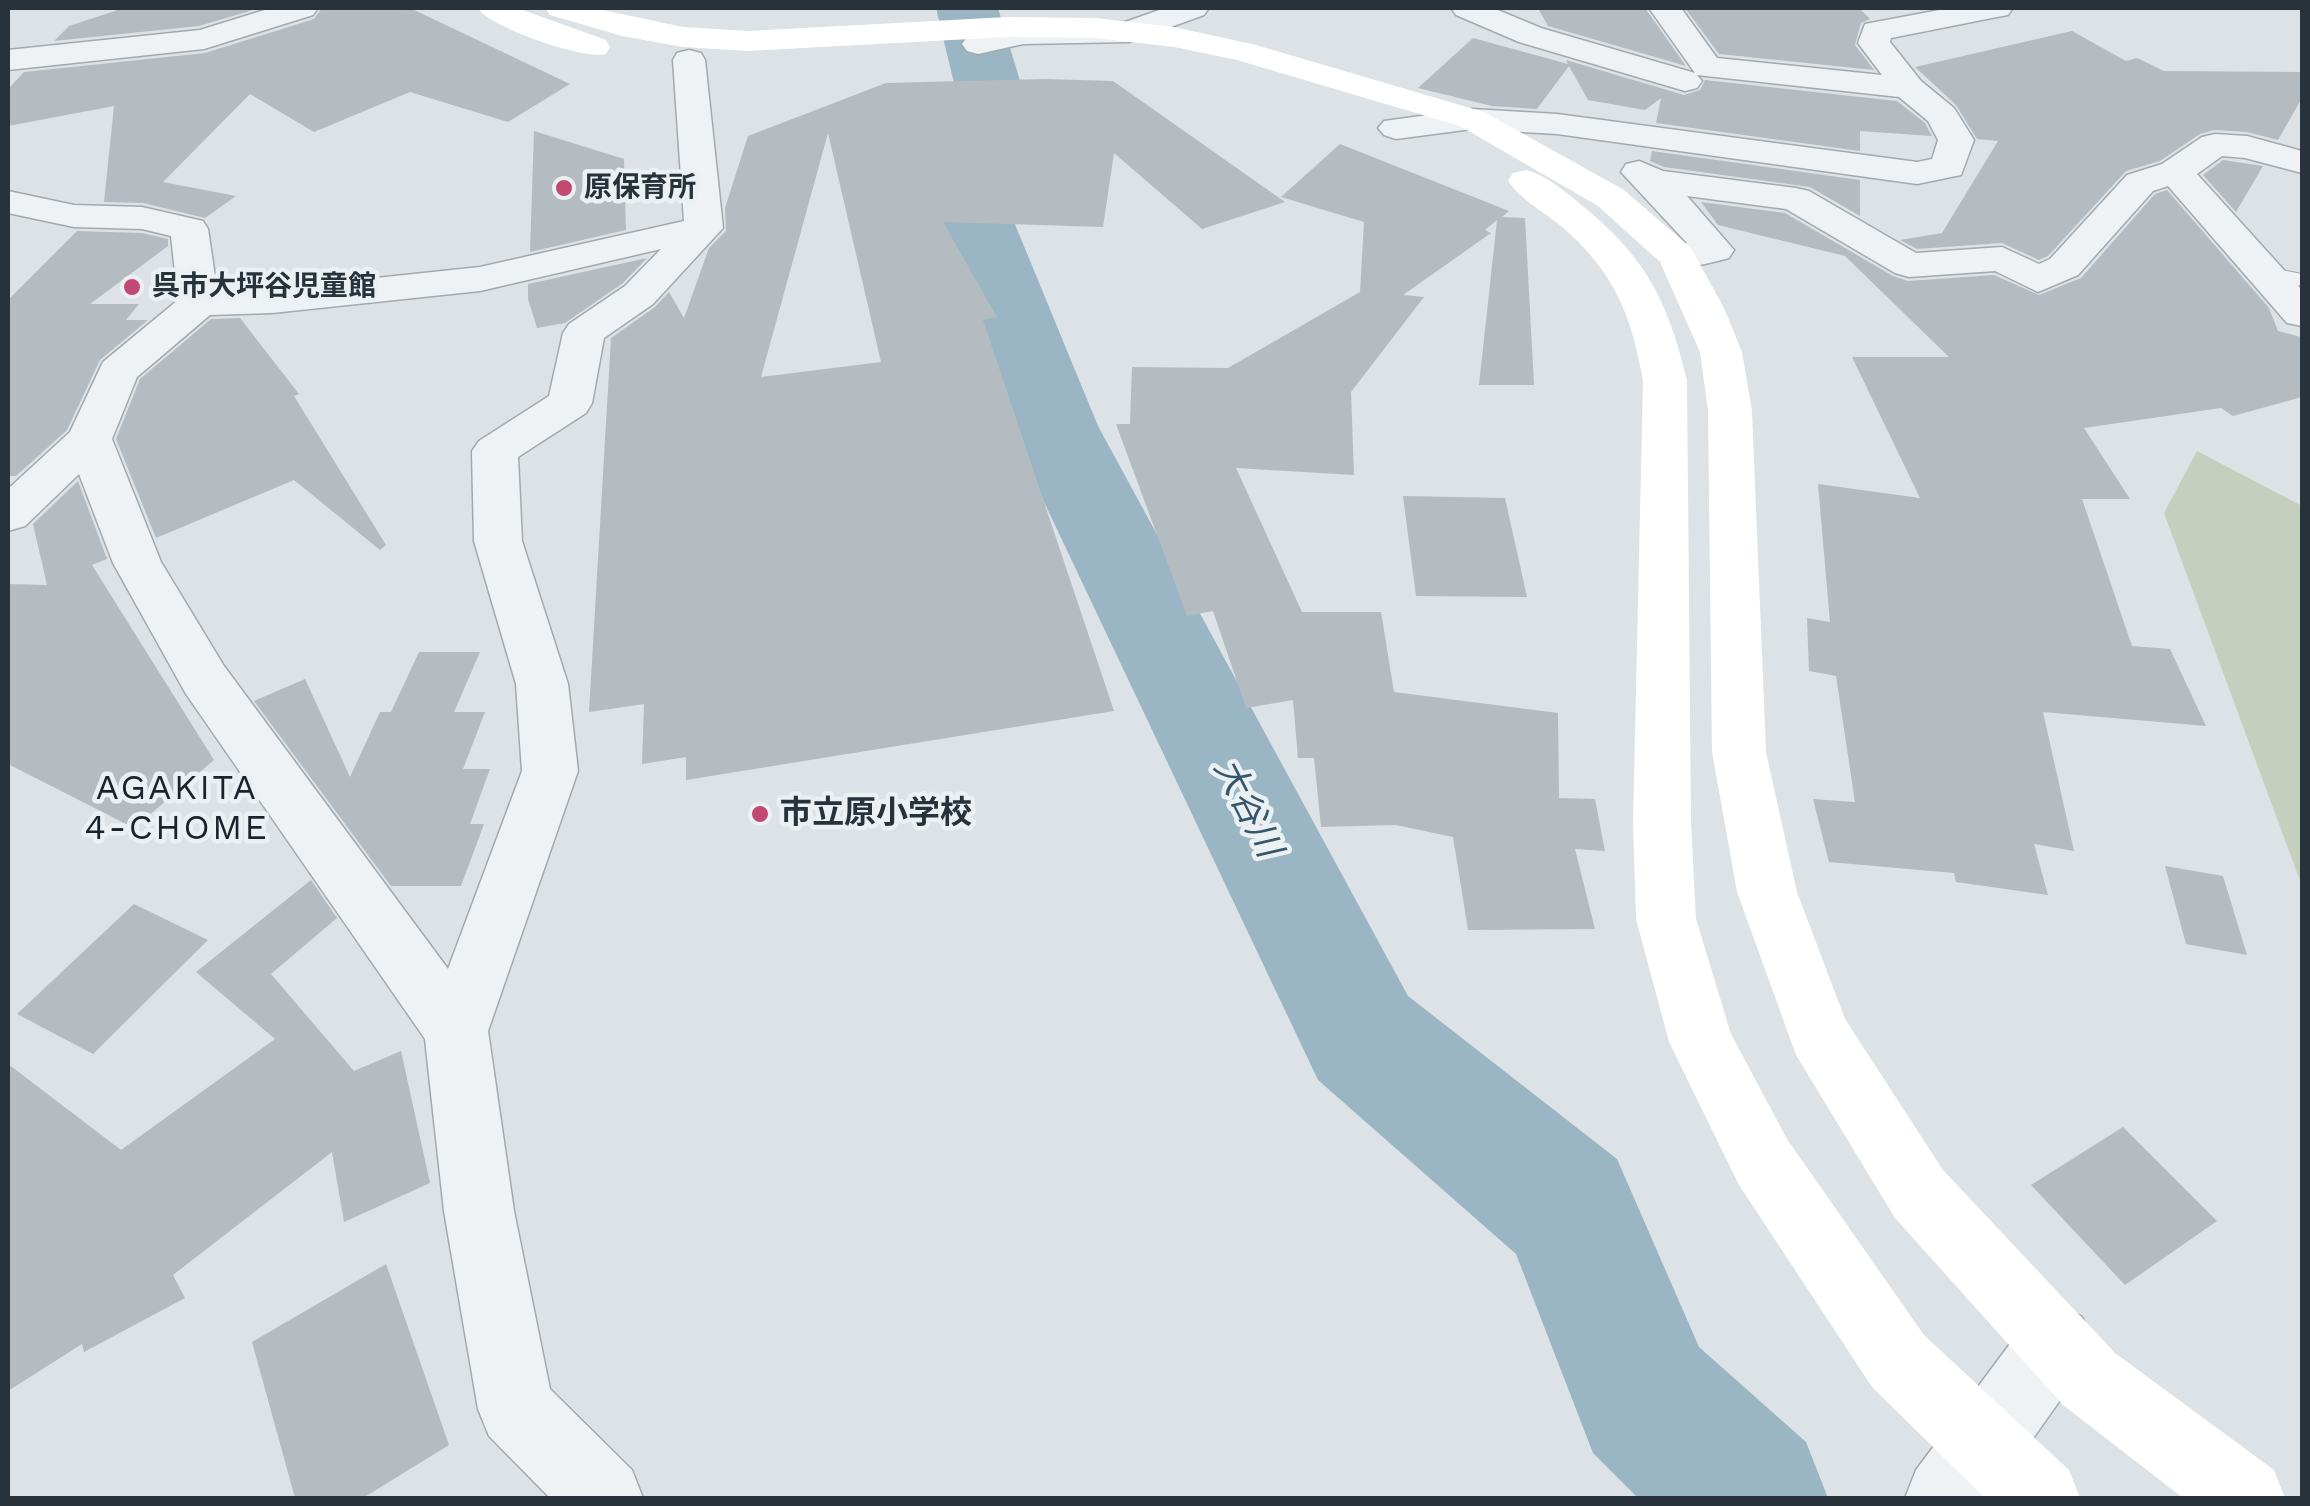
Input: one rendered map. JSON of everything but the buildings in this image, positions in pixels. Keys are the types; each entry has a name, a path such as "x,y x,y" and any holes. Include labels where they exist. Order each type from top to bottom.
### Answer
{"street":[{"path":"8,60 204,39 302,8"},
{"path":"494,8 536,28 595,47 689,60 741,62 1083,48 1161,57 1226,72 1511,170 1570,213 1616,258 1648,312 1665,380 1662,822 1666,919 1700,1042 1762,1162 1898,1361 1964,1471 2041,1498"},
{"path":"561,8 622,26 748,41 1007,27 1174,36 1244,52 1472,119 1611,198 1677,256 1721,352 1730,412 1739,752 1767,892 1819,1034 1919,1194 2088,1378 2246,1498"},
{"path":"978,44 1022,34 1128,32 1193,8"},
{"path":"1468,8 1530,36 1696,74 1909,88"},
{"path":"1665,8 1696,74 1690,143"},
{"path":"1396,128 1472,119 1556,124 1917,174 1948,167 1956,140 1942,115 1909,88 1874,43 1876,31 1996,8"},
{"path":"604,1498 516,1409 479,1212 456,1031 550,771 542,684 498,541 495,450 570,403 584,333 639,295 704,228 689,60"},
{"path":"1556,124 1654,181 1714,250 1677,256"},
{"path":"1654,181 1796,199 1910,265 2002,258 2038,280 2064,267 2140,183 2175,172 2215,144 2247,147 2302,162"},
{"path":"2175,172 2284,277 2302,314"},
{"path":"8,202 74,216 142,218 189,229 199,302"},
{"path":"8,515 89,439 118,371 199,302 272,301 480,279 704,228"},
{"path":"89,439 137,563 206,680 456,1031"},
{"path":"1964,1471 2056,1343"}],"green space":[{"path":"2197,451 2302,506 2302,886 2164,513"}],"waterway":[{"name":"大谷川","path":"967,8 993,104 961,183 1053,426 1363,1038 1568,1208 1646,1400 1750,1498"}],"place":[{"name":"原保育所","path":"564,188"},
{"name":"呉市大坪谷児童館","path":"132,287"},
{"name":"市立原小学校","path":"760,814"}],"district":[{"name":"AGAKITA 4-CHOME","path":"177,809"}]}
